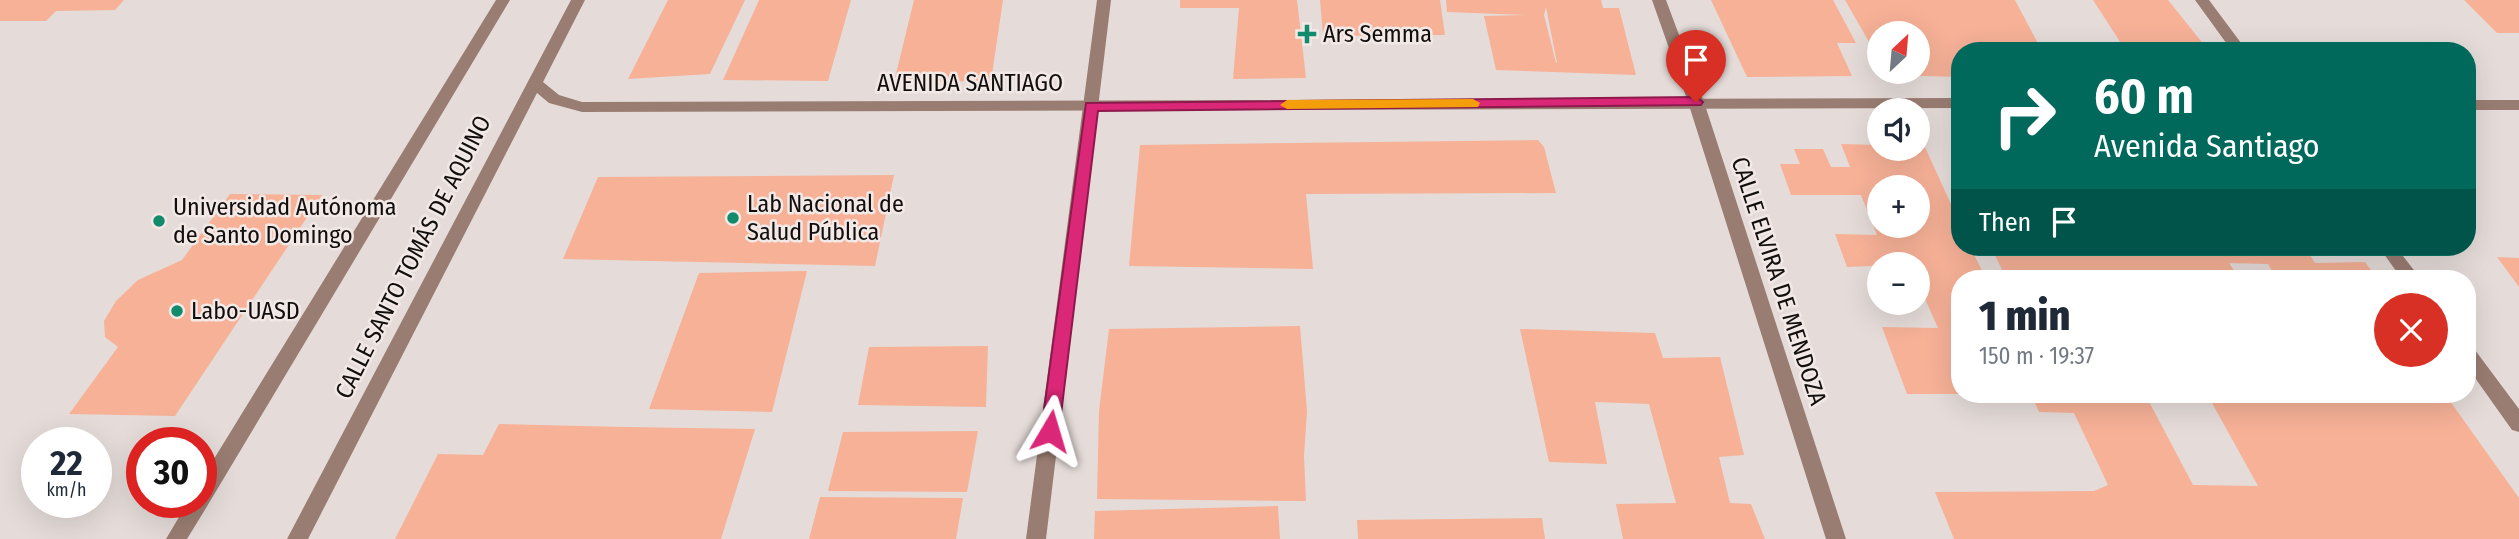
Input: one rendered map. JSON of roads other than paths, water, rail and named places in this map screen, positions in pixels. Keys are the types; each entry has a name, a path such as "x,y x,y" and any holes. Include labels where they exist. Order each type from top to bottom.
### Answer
{"street":[{"name":"CALLE SANTO TOMÁS DE AQUINO","path":"217,472 503,0"},
{"name":"CALLE SANTO TOMÁS DE AQUINO","path":"297,539 578,0"},
{"path":"1036,539 1104,0"},
{"name":"CALLE ELVIRA DE MENDOZA","path":"1659,0 1696,102 1836,539"},
{"path":"2202,0 2233,42"},
{"name":"AVENIDA SANTIAGO","path":"534,82 554,99 582,107 1951,103"},
{"path":"2476,105 2519,105"},
{"path":"2476,366 2519,424"},
{"path":"176,539 188,518"}],"place":[{"name":"Ars Semma","path":"1307,34"},
{"name":"Lab Nacional de Salud Pública","path":"733,218"},
{"name":"Universidad Autónoma de Santo Domingo","path":"159,221"},
{"name":"Labo-UASD","path":"177,311"}]}
